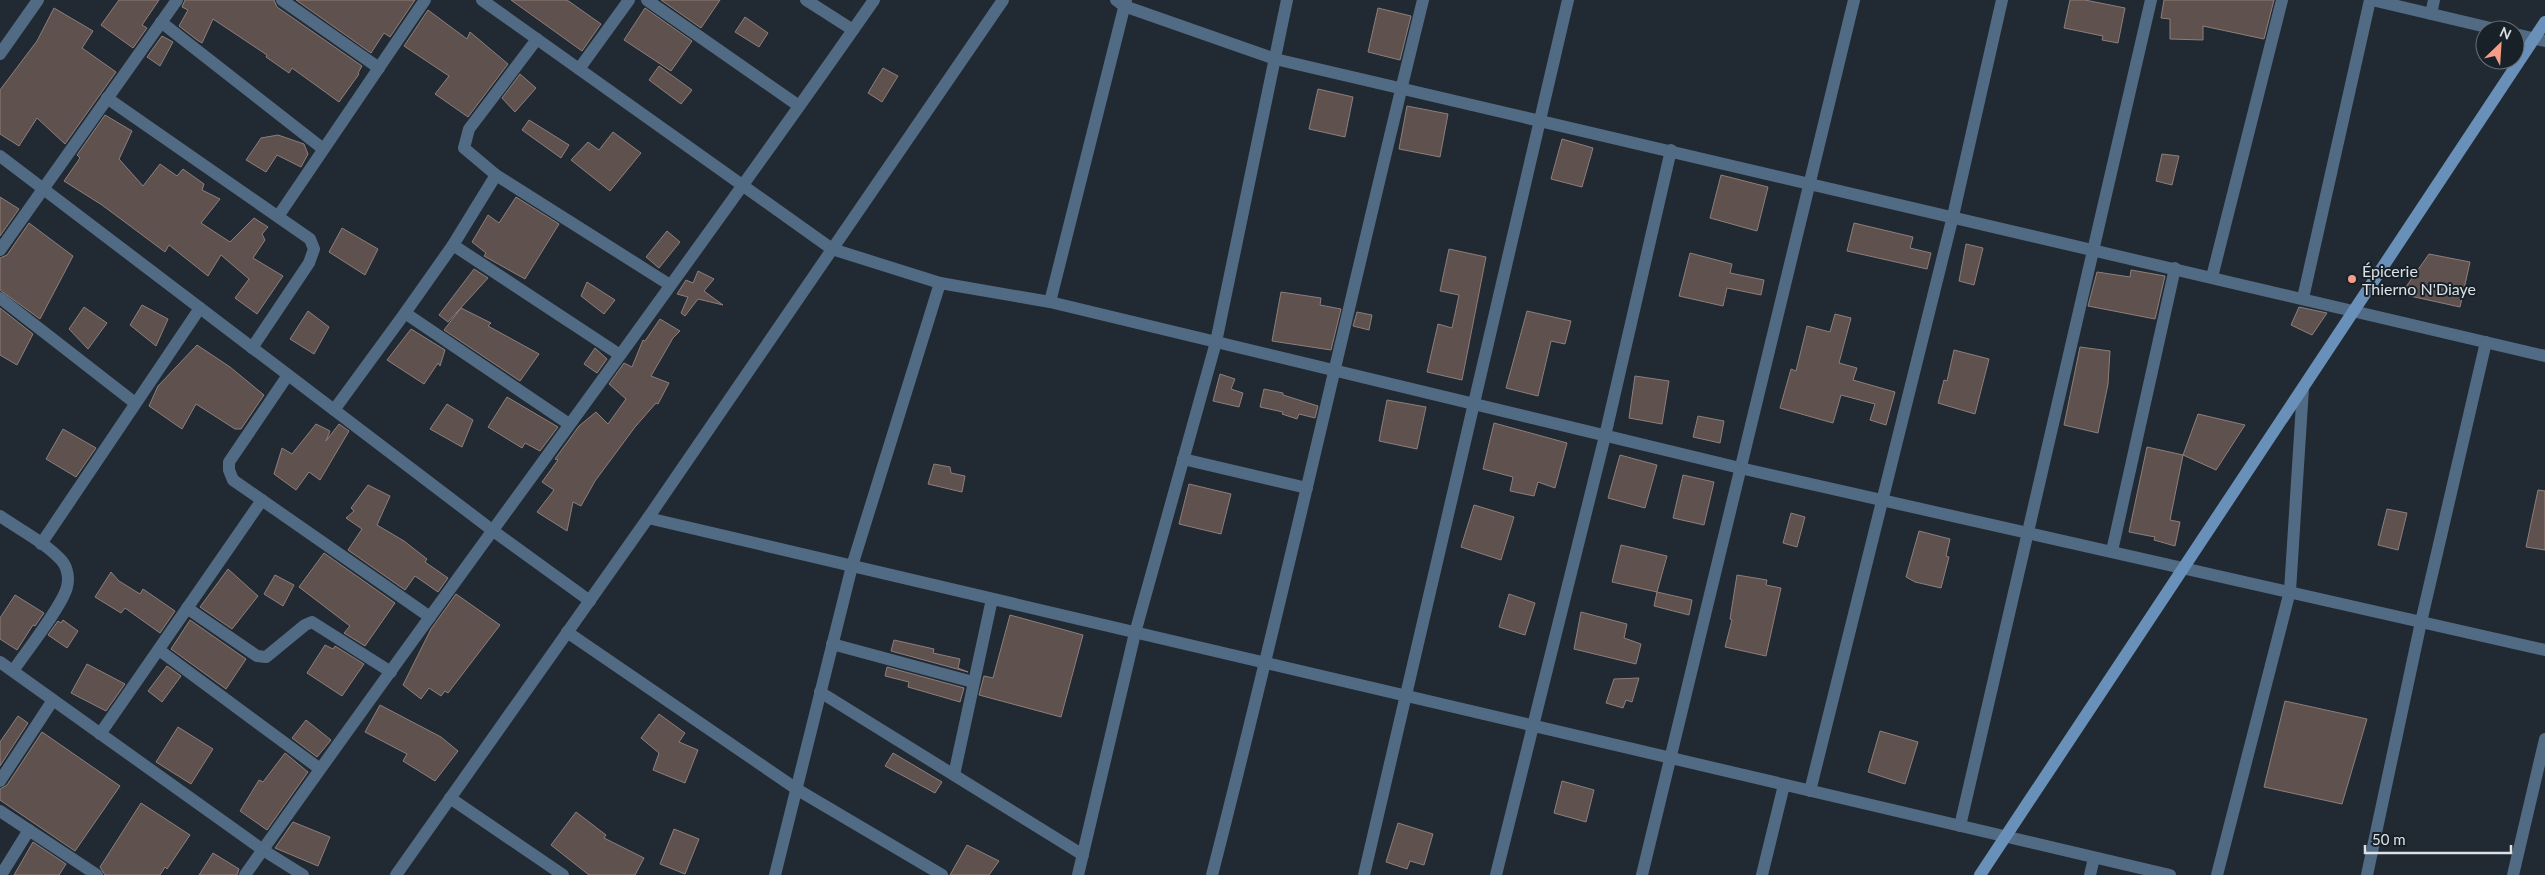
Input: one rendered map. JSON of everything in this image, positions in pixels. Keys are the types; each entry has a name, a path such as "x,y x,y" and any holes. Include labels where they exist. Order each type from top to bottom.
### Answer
{"street":[{"path":"0,54 38,0"},
{"path":"0,250 42,188 177,0"},
{"path":"282,0 379,68"},
{"path":"279,215 322,148 425,0"},
{"path":"579,69 629,0"},
{"path":"647,0 799,106"},
{"path":"806,0 853,30"},
{"path":"245,875 492,530 744,186 874,0"},
{"path":"396,875 648,518 1003,0"},
{"path":"1078,875 1135,633 1216,342 1287,0"},
{"path":"1212,875 1267,663 1334,370 1423,0"},
{"path":"1364,875 1568,0"},
{"path":"1642,875 1854,0"},
{"path":"1810,791 1881,499 1953,216 2002,0"},
{"path":"1960,826 2151,0"},
{"path":"2212,277 2282,0"},
{"path":"2302,298 2371,0 2475,24"},
{"path":"2431,14 2434,0"},
{"path":"488,2 832,250 940,283 1050,302 1740,468 2182,566 2545,650"},
{"path":"1050,302 1122,2 1274,59 1809,182 2545,356"},
{"path":"160,22 322,148"},
{"path":"1980,875 2182,566 2540,40 2545,22"},
{"path":"2525,36 2540,40"},
{"path":"537,39 469,129 464,148 496,175 670,285"},
{"path":"107,98 279,215 310,239 314,250 309,263 252,348"},
{"path":"1496,875 1605,436 1671,150"},
{"path":"0,156 492,530 590,601"},
{"path":"334,410 453,245 496,175"},
{"path":"453,245 620,355"},
{"path":"2112,551 2176,268"},
{"path":"775,875 798,790 820,692 852,566 940,283"},
{"path":"0,298 135,403"},
{"path":"42,544 200,308"},
{"path":"405,313 569,424"},
{"path":"2367,875 2421,622 2486,342"},
{"path":"288,375 229,462 229,470 233,480 430,617"},
{"path":"2217,875 2290,591 2303,388"},
{"path":"1183,459 1307,488"},
{"path":"100,734 262,500"},
{"path":"0,516 42,544 64,562 68,576 67,588 13,671"},
{"path":"648,518 2170,875"},
{"path":"954,775 992,599"},
{"path":"188,608 257,656 266,658 305,625 312,622 391,672"},
{"path":"567,632 798,790 942,875"},
{"path":"832,644 973,682"},
{"path":"159,650 320,769"},
{"path":"0,662 263,850 303,875"},
{"path":"820,692 1083,855"},
{"path":"0,781 53,700"},
{"path":"2513,875 2545,738"},
{"path":"1762,875 1784,785"},
{"path":"450,798 563,875"},
{"path":"0,811 97,875"},
{"path":"1,875 29,830"},
{"path":"2090,875 2094,858"}],"building":[{"path":"119,0 159,0 142,25 147,28 133,48 101,25"},
{"path":"185,0 274,0 277,7 362,66 359,74 339,102 292,68 289,73 266,57 267,55 213,19 202,43 197,40 179,26 188,10 182,7"},
{"path":"296,0 415,0 390,37 384,33 371,53"},
{"path":"511,0 567,0 601,24 582,51"},
{"path":"661,0 720,0 701,28"},
{"path":"2070,0 2085,0 2125,8 2118,43 2102,40 2103,36 2064,28"},
{"path":"2164,0 2274,0 2264,39 2203,26 2203,40 2170,39 2170,19 2161,18"},
{"path":"54,8 93,31 82,48 116,72 65,144 37,118 19,146 0,134 0,90 37,41"},
{"path":"645,8 692,41 671,71 624,40"},
{"path":"1378,8 1411,16 1400,60 1368,52"},
{"path":"428,10 467,39 470,32 508,64 468,117 435,94 449,76 404,46"},
{"path":"745,17 768,33 759,47 735,32"},
{"path":"162,36 173,42 160,66 147,57"},
{"path":"659,66 692,90 681,104 649,80"},
{"path":"883,68 898,76 882,102 868,93"},
{"path":"520,74 536,88 515,112 502,98"},
{"path":"1318,89 1353,97 1345,137 1309,129"},
{"path":"1407,106 1448,114 1440,157 1399,149"},
{"path":"105,115 132,131 119,159 143,186 160,164 177,176 183,169 204,184 202,190 220,199 201,223 230,242 254,218 268,227 262,234 265,240 253,258 283,276 257,314 235,298 249,279 221,255 208,276 169,245 165,252 102,205 64,181 80,158 77,155"},
{"path":"529,120 569,145 561,158 522,130"},
{"path":"613,132 641,153 610,191 571,160 588,142 599,150"},
{"path":"278,135 304,144 308,154 301,167 277,155 266,172 246,160 261,138"},
{"path":"1562,139 1593,148 1582,187 1551,179"},
{"path":"2162,154 2179,156 2172,185 2156,181"},
{"path":"1721,175 1768,187 1757,231 1710,218"},
{"path":"0,197 19,209 0,236"},
{"path":"516,197 559,224 525,279 484,256 486,253 472,242 488,215 499,223"},
{"path":"29,223 73,256 40,319 0,290 0,258 7,255"},
{"path":"1854,223 1913,237 1910,248 1931,253 1927,269 1847,251"},
{"path":"342,228 378,249 365,275 329,252"},
{"path":"667,231 680,242 659,268 646,257"},
{"path":"1966,244 1983,248 1974,285 1959,281"},
{"path":"1449,249 1486,257 1462,380 1427,372 1438,324 1452,328 1459,295 1440,291"},
{"path":"1690,253 1732,264 1730,273 1764,280 1761,295 1727,288 1723,306 1679,296"},
{"path":"2429,254 2470,262 2460,307 2401,294"},
{"path":"474,269 488,278 448,322 439,315"},
{"path":"2131,270 2165,276 2155,319 2088,306 2097,272 2130,277"},
{"path":"698,271 714,279 704,291 723,305 698,299 685,316 681,313 688,297 677,294 686,280 693,283"},
{"path":"587,282 615,300 604,314 581,296"},
{"path":"1281,292 1321,298 1320,305 1341,309 1331,350 1272,341"},
{"path":"142,305 168,319 156,346 130,325"},
{"path":"84,307 107,323 88,349 69,329"},
{"path":"2299,307 2327,313 2312,335 2291,325"},
{"path":"0,308 33,334 17,365 0,355"},
{"path":"461,308 491,323 488,326 539,354 520,381 444,330"},
{"path":"308,311 329,327 314,354 290,339"},
{"path":"1527,311 1571,321 1565,344 1551,341 1538,396 1506,388"},
{"path":"1357,312 1372,315 1369,330 1353,326"},
{"path":"1835,314 1851,318 1839,363 1857,368 1853,380 1895,392 1886,425 1870,420 1875,404 1841,395 1833,423 1780,408 1791,369 1796,371 1807,326 1830,332"},
{"path":"660,319 680,331 673,338 651,376 669,383 658,404 656,403 635,427 595,481 581,506 573,502 567,531 537,512 554,490 542,482 558,460 555,459 579,426 596,412 608,424 626,399 609,384 624,363 632,367 643,340 645,341"},
{"path":"411,329 445,350 440,366 438,363 424,384 387,360"},
{"path":"197,345 230,367 264,395 241,429 235,429 196,404 182,429 149,406 158,386"},
{"path":"2080,347 2110,351 2108,384 2098,433 2064,425"},
{"path":"595,348 607,359 597,373 584,364"},
{"path":"1954,350 1989,359 1975,414 1938,403 1944,380 1947,381"},
{"path":"1220,374 1235,379 1231,389 1243,393 1239,407 1213,401"},
{"path":"1635,376 1669,381 1662,424 1629,418"},
{"path":"1264,389 1283,393 1283,395 1318,406 1315,418 1299,414 1297,419 1282,414 1283,412 1260,407"},
{"path":"507,397 558,427 540,451 525,443 522,448 488,427"},
{"path":"1387,400 1426,407 1417,449 1379,441"},
{"path":"447,404 473,420 462,447 430,429"},
{"path":"2198,414 2245,425 2216,470 2183,455"},
{"path":"1698,416 1724,421 1720,443 1693,437"},
{"path":"1494,423 1567,443 1555,488 1538,482 1534,496 1510,491 1513,477 1483,469"},
{"path":"316,424 330,431 326,441 339,424 349,431 320,480 309,472 296,490 274,474 282,448 292,454"},
{"path":"63,429 96,448 76,477 46,459"},
{"path":"2147,447 2183,455 2170,520 2180,522 2175,546 2154,540 2155,537 2129,532"},
{"path":"1620,455 1657,465 1645,508 1608,498"},
{"path":"934,464 950,467 951,473 965,476 962,492 928,484"},
{"path":"1683,475 1714,482 1704,525 1673,518"},
{"path":"1189,484 1231,494 1221,534 1179,524"},
{"path":"368,485 390,496 377,525 404,541 427,559 425,562 448,578 438,592 415,576 405,590 348,550 362,529 346,518 354,511 351,508"},
{"path":"2538,490 2545,491 2545,550 2526,547"},
{"path":"1474,505 1514,517 1501,560 1461,547"},
{"path":"2387,509 2407,513 2398,550 2378,545"},
{"path":"1791,513 1805,517 1797,547 1783,543"},
{"path":"1919,531 1950,539 1946,556 1949,557 1941,588 1915,582 1906,577"},
{"path":"1621,545 1667,556 1657,592 1612,582"},
{"path":"324,553 395,603 365,646 344,633 350,626 299,587"},
{"path":"228,569 258,596 232,629 200,607"},
{"path":"111,572 119,581 140,594 143,589 175,611 160,633 125,608 121,613 95,597"},
{"path":"275,575 294,585 283,606 264,594"},
{"path":"1737,575 1767,580 1766,585 1781,588 1766,656 1725,647 1732,620 1730,619"},
{"path":"1657,592 1692,600 1689,615 1654,606"},
{"path":"456,594 500,625 448,693 445,691 441,696 429,688 421,699 403,685 431,629"},
{"path":"1509,594 1535,603 1525,635 1499,627"},
{"path":"15,595 44,613 35,626 33,625 17,650 0,639 0,618"},
{"path":"1581,612 1627,624 1624,638 1641,644 1636,664 1574,649"},
{"path":"1010,615 1083,635 1061,717 979,695 984,676 993,678"},
{"path":"63,620 78,631 67,648 48,635 58,621 61,623"},
{"path":"190,620 246,659 226,689 171,649"},
{"path":"894,640 934,649 933,653 960,659 958,668 968,672 891,651"},
{"path":"325,645 333,649 335,646 364,664 342,696 307,673"},
{"path":"87,664 125,684 106,711 71,693"},
{"path":"167,666 181,676 162,702 148,691"},
{"path":"887,667 964,688 960,702 908,687 909,682 885,676"},
{"path":"1639,678 1632,702 1626,700 1623,708 1606,703 1614,679"},
{"path":"2285,701 2367,719 2342,804 2264,787"},
{"path":"380,705 441,737 458,751 435,781 403,761 407,754 365,732"},
{"path":"659,714 685,733 679,742 698,750 685,783 653,770 659,753 641,738"},
{"path":"18,716 28,723 0,766 0,742"},
{"path":"306,720 331,740 317,757 292,738"},
{"path":"178,727 213,749 191,784 156,762"},
{"path":"1880,731 1918,742 1905,784 1868,772"},
{"path":"42,732 120,786 75,851 0,800 0,789 7,785"},
{"path":"285,753 308,772 267,830 240,811 259,780 263,782"},
{"path":"893,753 942,782 935,793 885,766"},
{"path":"1562,781 1594,790 1586,822 1554,813"},
{"path":"141,803 190,835 167,869 165,867 160,875 105,875 100,867"},
{"path":"576,812 606,835 604,838 644,858 635,875 589,875 551,845"},
{"path":"293,822 330,837 318,866 275,848"},
{"path":"1398,823 1433,834 1424,865 1410,861 1407,869 1386,862"},
{"path":"674,829 699,839 685,874 660,864"},
{"path":"33,842 66,864 59,875 14,875"},
{"path":"967,845 999,861 989,875 950,875"},
{"path":"213,853 239,869 237,875 199,875"}],"place":[{"name":"Épicerie Thierno N'Diaye","path":"2352,279"}]}
